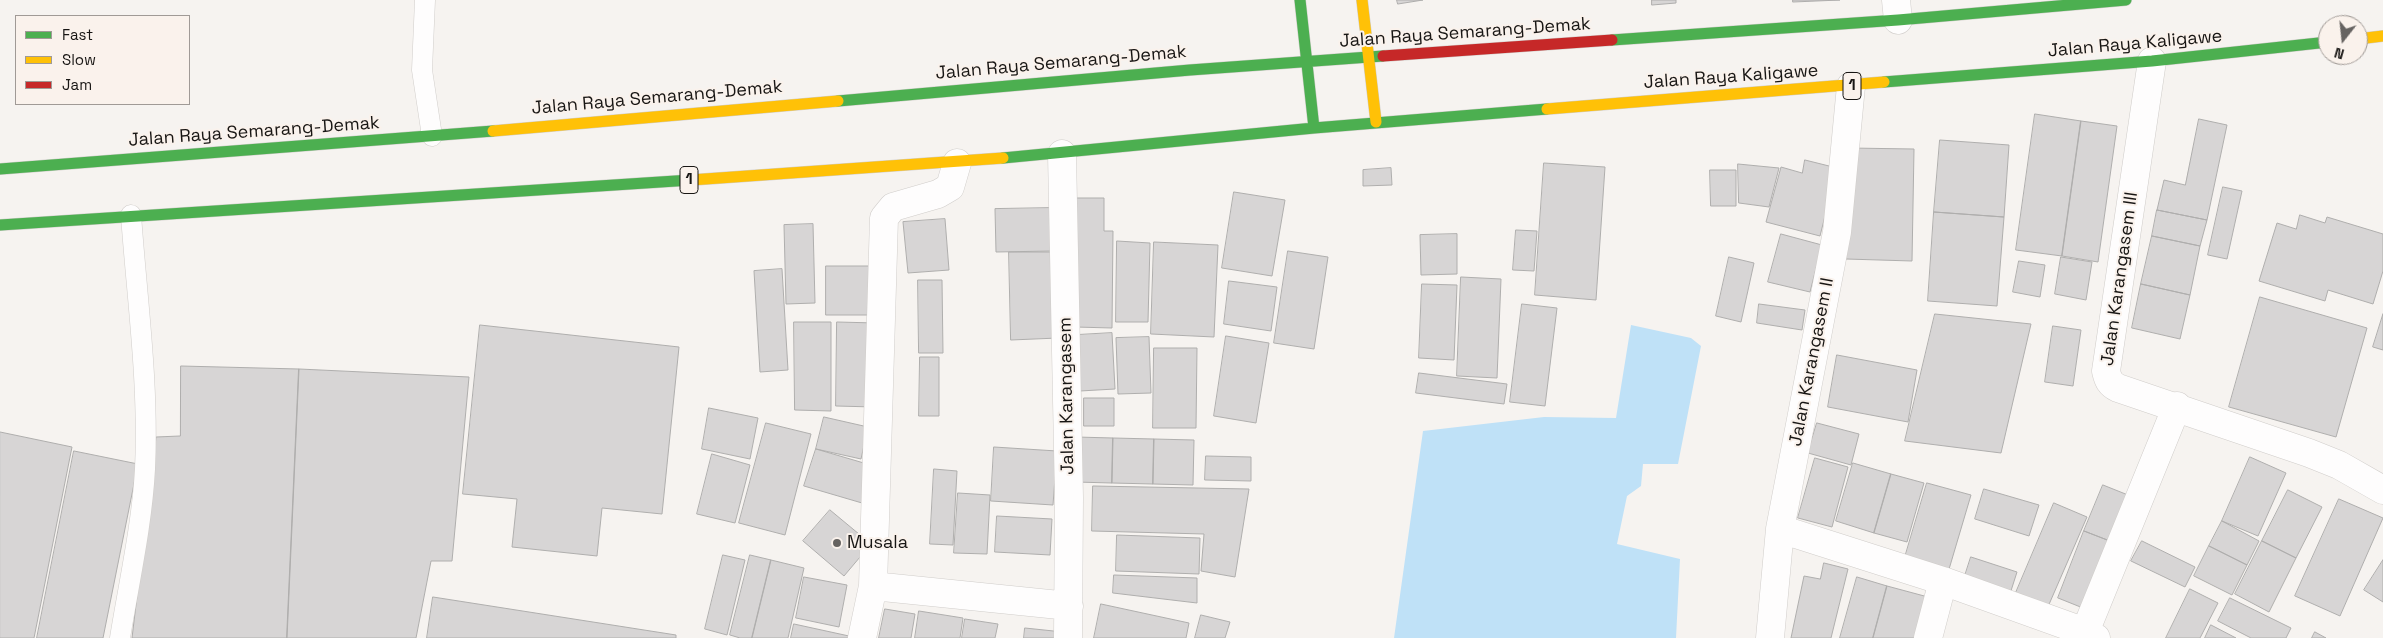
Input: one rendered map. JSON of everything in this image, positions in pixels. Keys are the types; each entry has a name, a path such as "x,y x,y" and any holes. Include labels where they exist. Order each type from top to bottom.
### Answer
{"main road":[{"path":"1300,0 1314,128"},
{"path":"1362,0 1376,122"},
{"name":"Jalan Raya Semarang-Demak","path":"0,169 432,136 968,88 1369,57 1897,10 2126,0"},
{"path":"2368,37 2383,36"},
{"name":"Jalan Raya Kaligawe","path":"1376,122 2152,61 2318,43"},
{"name":"1","path":"0,225 131,215 957,163 1376,122"}],"street":[{"name":"Jalan Karangasem III","path":"2152,61 2106,372 2110,384 2309,453 2339,465 2383,490"},
{"name":"Jalan Karangasem II","path":"1770,638 1780,529 1837,232 1851,86"},
{"name":"Jalan Karangasem","path":"1062,154 1070,498 1068,638"},
{"path":"862,638 873,586 884,218 893,207 938,194 950,187 957,163"},
{"path":"1780,529 1943,581 2080,634 2177,406"},
{"path":"1928,638 1943,581"},
{"path":"873,586 1069,606"}],"lane":[{"path":"425,0 422,70 432,136"},
{"path":"120,638 137,538 145,471 146,435 131,215"}],"water":[{"path":"1631,325 1691,338 1701,346 1678,464 1643,464 1641,486 1627,496 1617,544 1680,559 1676,638 1394,638 1423,431 1544,417 1616,418"}],"building":[{"path":"1397,0 1423,0 1398,4"},
{"path":"1652,0 1676,0 1676,3 1652,5"},
{"path":"1793,0 1840,0 1793,2"},
{"path":"2035,114 2081,121 2062,256 2016,250"},
{"path":"2199,119 2227,125 2207,220 2157,210 2164,180 2185,185"},
{"path":"2081,121 2117,126 2098,262 2062,256"},
{"path":"1940,140 2009,145 2004,217 1934,212"},
{"path":"1849,148 1914,149 1912,261 1846,259"},
{"path":"1805,160 1837,168 1820,236 1766,222 1781,167 1802,173"},
{"path":"1544,163 1605,167 1596,300 1535,295"},
{"path":"1738,164 1779,168 1769,207 1739,203"},
{"path":"1391,168 1392,185 1363,186 1363,170"},
{"path":"1710,170 1736,170 1736,206 1711,206"},
{"path":"2223,187 2242,191 2227,259 2208,255"},
{"path":"1234,192 1285,200 1272,276 1222,268"},
{"path":"1076,198 1104,198 1104,231 1113,231 1112,328 1075,327"},
{"path":"1051,208 1052,251 996,252 995,209"},
{"path":"2157,210 2207,220 2200,246 2152,236"},
{"path":"1934,212 2004,217 1997,306 1928,301"},
{"path":"2300,215 2325,223 2327,217 2383,234 2383,271 2373,304 2328,290 2325,301 2259,281 2277,223 2296,229"},
{"path":"945,219 949,270 908,273 903,222"},
{"path":"813,224 815,303 786,304 784,225"},
{"path":"1516,230 1537,231 1534,271 1513,270"},
{"path":"1457,234 1457,274 1421,275 1420,235"},
{"path":"1781,234 1822,245 1810,292 1768,282"},
{"path":"2152,236 2200,246 2190,295 2141,284"},
{"path":"1117,241 1150,243 1148,322 1116,322"},
{"path":"1154,242 1218,245 1214,337 1151,334"},
{"path":"1288,251 1328,257 1314,349 1274,343"},
{"path":"1009,252 1056,252 1058,338 1011,340"},
{"path":"1729,257 1754,263 1741,322 1716,316"},
{"path":"2061,257 2092,262 2086,300 2055,294"},
{"path":"2019,261 2045,265 2040,297 2013,292"},
{"path":"826,266 875,266 875,315 826,315"},
{"path":"782,269 788,370 760,372 754,271"},
{"path":"1461,277 1501,279 1497,378 1457,376"},
{"path":"918,280 942,280 943,353 919,353"},
{"path":"1229,281 1277,287 1271,331 1224,324"},
{"path":"1422,284 1457,285 1454,360 1419,358"},
{"path":"2141,284 2190,295 2180,339 2132,328"},
{"path":"2260,297 2367,328 2336,437 2229,407"},
{"path":"1522,304 1557,308 1545,406 1510,402"},
{"path":"1759,304 1805,310 1802,330 1757,323"},
{"path":"1935,314 2031,324 2001,453 1905,441"},
{"path":"2383,314 2383,350 2373,347"},
{"path":"794,322 831,322 831,411 795,410"},
{"path":"837,322 876,323 874,407 836,406"},
{"path":"480,325 679,347 662,514 602,508 597,556 512,547 517,499 463,494"},
{"path":"2053,326 2081,330 2073,386 2045,382"},
{"path":"1112,333 1115,389 1080,391 1077,335"},
{"path":"1226,336 1269,343 1256,423 1214,416"},
{"path":"1149,337 1151,393 1118,394 1116,338"},
{"path":"1154,348 1197,348 1196,428 1153,428"},
{"path":"1837,355 1917,370 1908,422 1828,407"},
{"path":"920,357 939,357 939,416 919,416"},
{"path":"181,366 299,369 287,638 132,638 156,437 180,436"},
{"path":"299,369 469,377 452,561 431,561 416,638 287,638"},
{"path":"1419,373 1507,384 1504,404 1416,393"},
{"path":"1084,398 1114,398 1114,426 1084,426"},
{"path":"709,408 758,418 750,459 702,449"},
{"path":"824,417 868,427 861,459 816,449"},
{"path":"766,423 811,434 785,535 739,523"},
{"path":"1817,423 1859,434 1851,465 1808,453"},
{"path":"0,432 72,447 34,638 0,638"},
{"path":"1076,437 1113,438 1112,483 1075,482"},
{"path":"1113,438 1154,439 1153,484 1112,483"},
{"path":"1154,439 1194,440 1193,485 1153,484"},
{"path":"994,447 1057,451 1053,505 991,501"},
{"path":"816,449 874,466 862,503 804,486"},
{"path":"74,451 138,464 103,638 37,638"},
{"path":"712,454 750,465 735,523 697,514"},
{"path":"1206,456 1251,457 1251,481 1205,480"},
{"path":"2250,457 2286,473 2258,536 2222,521"},
{"path":"1815,458 1848,467 1832,527 1798,518"},
{"path":"1853,463 1891,474 1874,533 1836,521"},
{"path":"934,469 957,471 953,545 930,544"},
{"path":"1891,474 1924,483 1907,542 1874,533"},
{"path":"1927,483 1971,495 1947,576 1903,564"},
{"path":"2103,485 2133,497 2115,543 2084,531"},
{"path":"1093,486 1249,489 1235,577 1201,571 1204,534 1092,531"},
{"path":"1984,489 2039,505 2029,536 1975,519"},
{"path":"2288,490 2322,507 2296,558 2262,541"},
{"path":"958,493 990,495 987,554 954,553"},
{"path":"2339,499 2383,518 2340,616 2295,596"},
{"path":"2054,503 2087,517 2047,609 2015,595"},
{"name":"Musala","path":"830,510 871,544 844,576 803,541"},
{"path":"997,516 1052,519 1050,555 995,552"},
{"path":"2222,521 2259,541 2247,565 2209,546"},
{"path":"2084,531 2115,543 2088,610 2058,598"},
{"path":"1117,535 1200,538 1199,574 1116,571"},
{"path":"2142,541 2195,567 2185,587 2131,561"},
{"path":"2262,541 2296,558 2269,612 2235,594"},
{"path":"2209,546 2247,565 2232,595 2194,576"},
{"path":"723,555 745,560 727,635 705,629"},
{"path":"750,555 771,560 752,638 740,638 730,635"},
{"path":"1971,557 2017,572 2009,597 1963,582"},
{"path":"771,560 804,568 788,638 752,638"},
{"path":"2383,560 2383,602 2364,590"},
{"path":"1824,563 1848,569 1831,638 1791,638 1804,576 1820,579"},
{"path":"1114,575 1197,578 1197,603 1113,593"},
{"path":"804,577 847,585 839,627 796,618"},
{"path":"1857,577 1887,586 1873,638 1840,638"},
{"path":"1887,586 1928,597 1917,638 1873,638"},
{"path":"2190,589 2218,603 2200,638 2166,638"},
{"path":"433,597 676,635 676,638 427,638"},
{"path":"2230,598 2291,628 2286,638 2251,638 2218,621"},
{"path":"1101,604 1189,623 1186,638 1094,638"},
{"path":"885,609 915,614 911,638 879,638"},
{"path":"919,611 963,618 960,638 915,638"},
{"path":"1201,615 1230,622 1225,638 1195,638"},
{"path":"965,619 998,624 995,638 962,638"},
{"path":"794,624 849,636 849,638 791,638"},
{"path":"2211,625 2236,638 2205,638"},
{"path":"1025,628 1063,632 1062,638 1024,638"},
{"path":"2315,632 2326,638 2312,638"}],"traffic: fast":[{"path":"1300,0 1314,128"},
{"path":"1612,40 1898,20 2126,0"},
{"path":"1884,82 2152,61 2318,43"},
{"path":"838,101 1190,70 1383,56"},
{"path":"1003,158 1314,128 1547,109"},
{"path":"0,169 493,131"},
{"path":"0,225 691,180"}],"traffic: slow":[{"path":"1362,0 1376,122"},
{"path":"2368,38 2383,36"},
{"path":"1547,109 1884,82"},
{"path":"493,131 838,101"},
{"path":"691,180 1003,158"}],"traffic: jam":[{"path":"1383,56 1612,40"}],"place":[{"name":"Musala","path":"837,543"}]}
